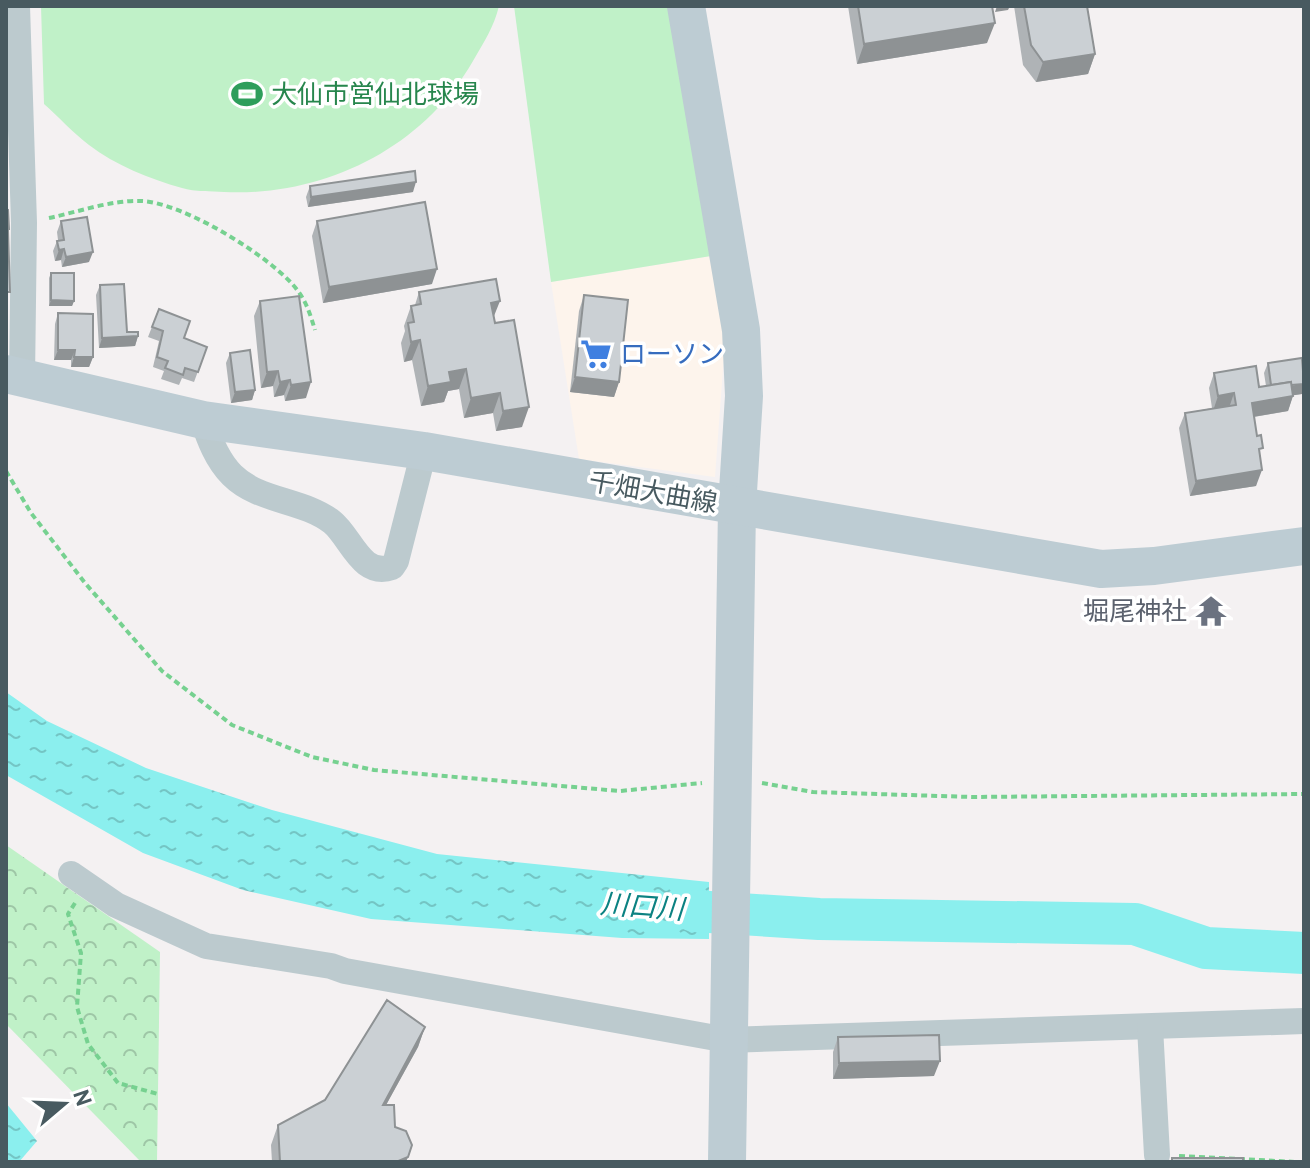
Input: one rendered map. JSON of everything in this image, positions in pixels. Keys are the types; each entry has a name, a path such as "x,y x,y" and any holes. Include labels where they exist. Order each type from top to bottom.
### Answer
{"main road":[{"path":"686,6 741,330 744,396 737,507 727,1162"},
{"name":"千畑大曲線","path":"14,376 203,420 424,451 1101,569 1154,566 1304,546"}],"street":[{"path":"14,376 24,223 17,6"},
{"path":"203,420 215,453 230,473 250,489 316,511 335,525 363,561 375,568 392,567 396,561 424,451"},
{"path":"79,879 116,905 206,946 331,966 345,971 728,1026 1150,1027 1304,1021"},
{"path":"1150,1027 1157,1155"}],"path":[{"path":"24,223 142,200 174,209 242,243 275,266 298,291 315,330"},
{"path":"6,471 31,513 85,583 162,671 232,725 312,757 374,770 620,791 732,788 973,797 1304,794"},
{"path":"79,879 68,914 81,953 77,1007 88,1044 118,1083 158,1094"},
{"path":"1157,1155 1297,1162"}],"shaded area":[{"path":"711,256 726,328 715,477 579,459 551,282"}],"green space":[{"name":"大仙市営仙北球場","path":"41,6 499,6 485,41 452,92 427,119 399,142 334,176 298,186 224,192 182,188 121,165 89,145 44,104"},
{"path":"514,6 671,6 711,256 551,282"},
{"path":"6,845 160,952 157,1162 141,1162 6,1024"}],"water":[{"path":"6,692 47,721 146,768 272,810 437,854 709,882 709,939 622,938 371,919 243,890 143,853 6,775"},
{"path":"6,1103 37,1141 19,1162 6,1162"}],"building":[{"path":"858,6 992,6 995,23 864,44"},
{"path":"1024,6 1087,6 1095,54 1043,62 1031,45"},
{"path":"415,171 416,182 311,197 310,186"},
{"path":"425,202 437,269 329,287 317,221"},
{"path":"8,210 9,229 6,229"},
{"path":"87,217 93,252 66,257 64,249 59,250 57,241 64,240 61,221"},
{"path":"8,231 10,292 6,292"},
{"path":"51,273 74,273 74,301 51,300"},
{"path":"496,279 500,301 491,303 495,323 514,320 529,407 503,411 500,393 471,398 466,369 449,372 451,382 428,386 420,340 411,342 408,323 414,322 411,306 421,304 419,292"},
{"path":"124,284 127,332 138,332 138,336 102,338 100,285"},
{"name":"ローソン","path":"584,295 628,300 619,382 575,377"},
{"path":"299,296 311,382 291,385 290,380 280,382 278,371 267,372 260,301"},
{"path":"159,309 190,321 184,338 207,347 198,372 185,368 183,375 165,368 168,361 157,357 163,331 152,327"},
{"path":"58,313 93,314 93,357 74,357 75,350 58,350"},
{"path":"250,350 255,390 235,392 230,353"},
{"path":"1302,358 1304,384 1271,385 1268,363"},
{"path":"1256,366 1259,387 1291,382 1293,396 1252,403 1257,436 1261,435 1263,448 1259,449 1262,470 1196,481 1185,413 1236,405 1234,393 1218,396 1214,373"},
{"path":"387,1000 425,1027 383,1105 394,1105 395,1127 406,1131 412,1145 408,1157 396,1162 280,1162 278,1125 325,1100"},
{"path":"939,1035 940,1061 839,1063 838,1037"},
{"path":"1172,1158 1243,1158 1243,1162 1172,1162"}],"waterway":[{"name":"川口川","path":"694,911 819,919 1135,924 1206,948 1304,953"}],"place":[{"name":"大仙市営仙北球場","path":"247,94"},
{"name":"ローソン","path":"596,354"},
{"name":"堀尾神社","path":"1211,611"}]}
